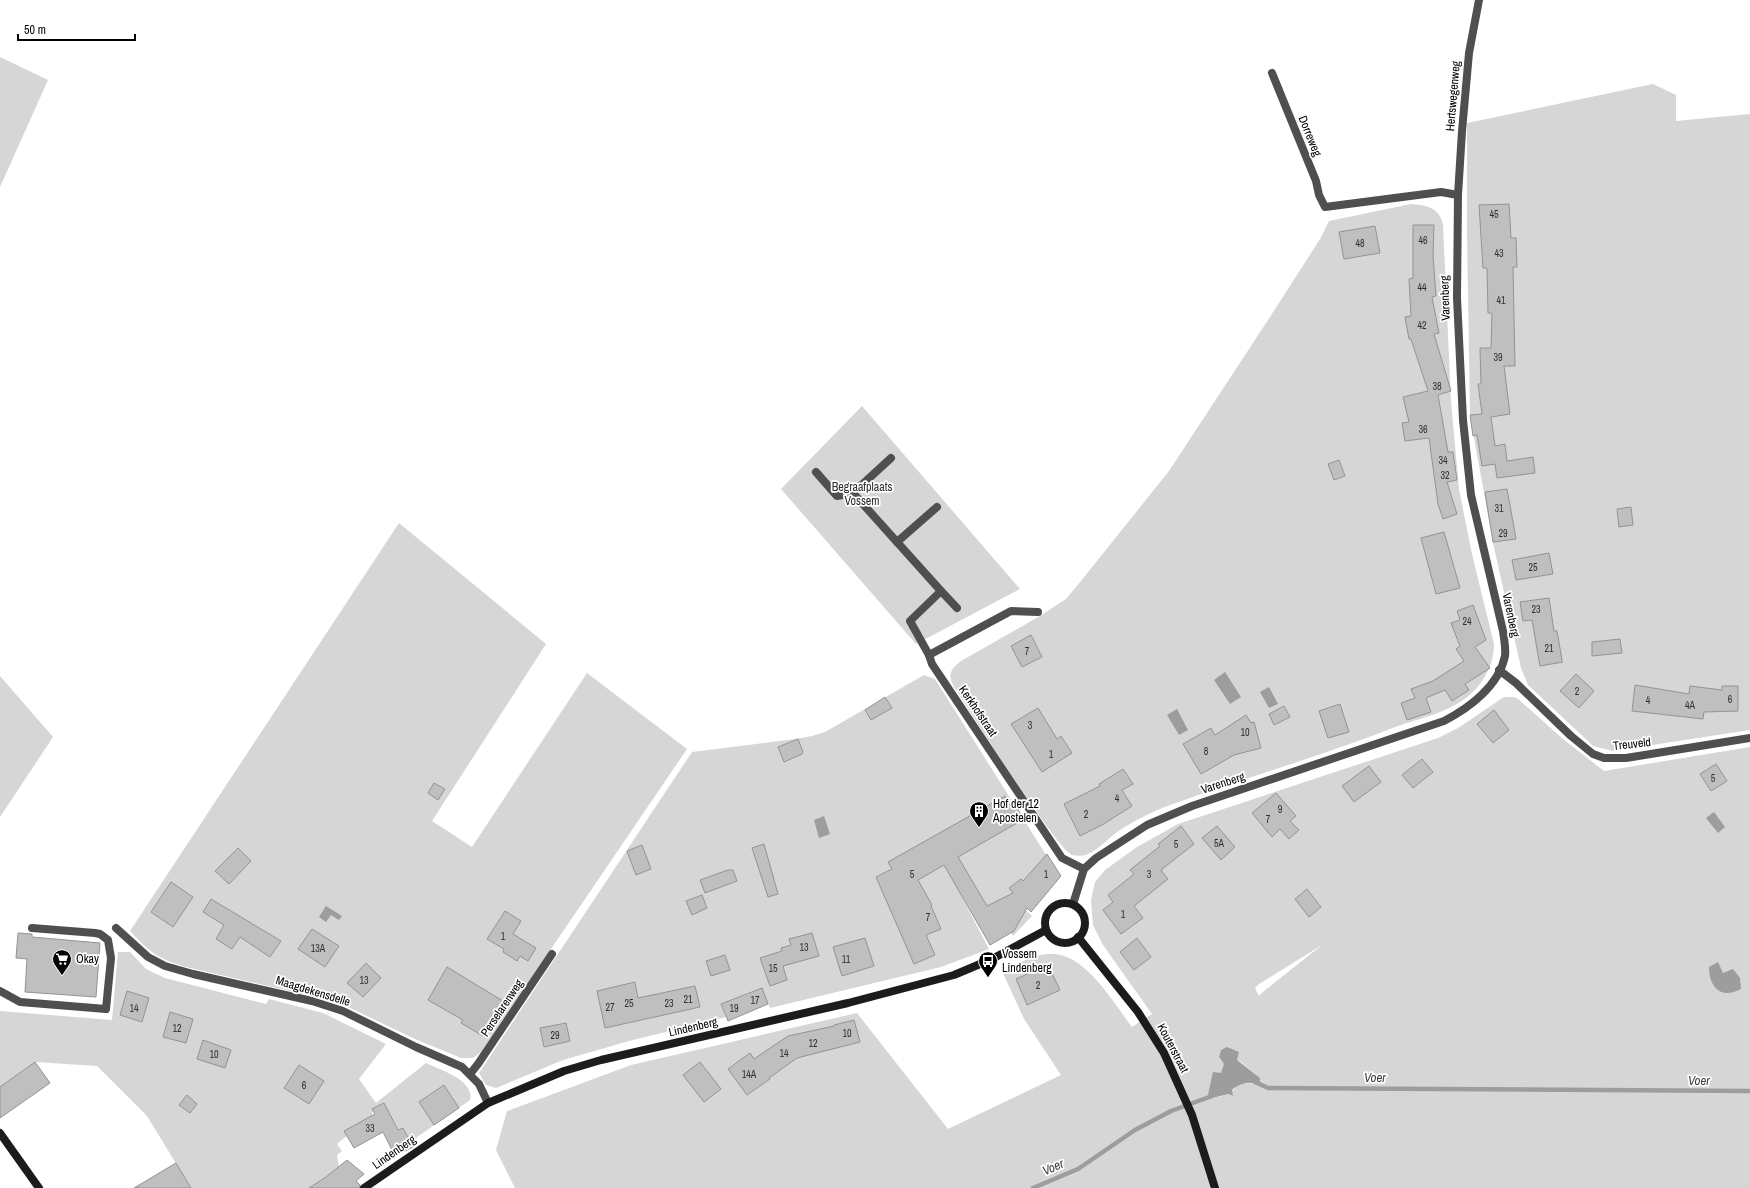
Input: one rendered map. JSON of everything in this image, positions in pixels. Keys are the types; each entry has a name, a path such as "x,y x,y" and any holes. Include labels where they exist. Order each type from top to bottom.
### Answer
{"street":[{"name":"Hertswegenweg","path":"1458,195 1469,53 1479,0"},
{"name":"Dorreweg","path":"1272,73 1325,207 1441,192 1458,195"},
{"name":"Varenberg","path":"1084,869 1096,858 1117,843 1147,825 1170,815 1444,721 1469,706 1490,684 1499,670 1505,656 1505,648 1471,495 1463,420 1457,298 1458,195"},
{"path":"816,472 837,496 853,493 891,458"},
{"path":"853,493 957,608"},
{"path":"897,542 937,507"},
{"name":"Kerkhofstraat","path":"941,591 910,621 929,654 932,664 1062,858 1084,869"},
{"path":"929,654 1011,612 1038,612"},
{"name":"Treuveld","path":"1499,670 1516,683 1577,741 1593,754 1604,758 1626,758 1750,738"},
{"path":"1073,904 1084,869"},
{"path":"1060,903 1073,904 1078,908 1084,920 1084,926 1078,937 1073,941 1060,942 1054,940 1046,930 1044,923 1048,910 1060,903"},
{"path":"0,991 20,1002 106,1009 111,958 108,940 100,934 95,933 32,928"},
{"name":"Maagdekensdelle","path":"116,928 148,956 165,966 193,974 312,1001 343,1011 416,1047 462,1067 479,1084 488,1103"},
{"name":"Lindenberg","path":"364,1188 488,1103 564,1071 601,1060 855,1001 954,975 992,959 1046,930"},
{"name":"Kouterstraat","path":"1078,937 1138,1012 1164,1053 1192,1115 1215,1188"},
{"name":"Perselarenweg","path":"470,1074 552,954"},
{"path":"0,1133 39,1188"}],"green space":[{"path":"0,57 48,80 0,187"},
{"path":"1653,84 1676,95 1676,121 1750,114 1750,730 1613,751 1593,746 1528,685 1521,668 1493,543 1470,415 1467,123"},
{"path":"1411,204 1432,208 1439,215 1443,225 1451,401 1459,489 1472,554 1494,644 1490,667 1478,687 1466,698 1450,708 1368,738 1166,806 1120,830 1091,853 1083,856 1072,855 1063,847 1049,830 994,749 954,687 951,679 951,672 961,661 1040,616 1066,599 1169,471 1320,239 1329,221"},
{"name":"Begraafplaats Vossem","path":"862,406 1020,589 916,644 781,489"},
{"path":"399,523 546,644 432,821 472,847 587,673 687,749 481,1052 473,1058 461,1058 415,1039 348,1007 320,998 176,964 149,950 130,931"},
{"path":"924,675 935,679 1048,858 1015,900 1032,916 1013,936 996,904 985,909 966,875 954,882 989,949 941,967 770,1008 761,988 721,1004 726,1017 629,1041 563,1060 496,1088 486,1085 479,1073 692,752 795,739 825,732"},
{"path":"0,676 53,737 0,817"},
{"path":"1504,697 1514,697 1563,739 1604,771 1750,747 1750,1188 515,1188 496,1150 507,1111 631,1065 857,1013 948,1129 1061,1075 1024,1019 1002,971 1036,956 1048,954 1061,955 1074,960 1096,980 1132,1027 1152,1014 1103,945 1093,925 1091,901 1093,891 1095,882 1105,870 1137,847 1178,824 1438,738 1458,728","holes":["1322,945 1264,991 1259,996 1255,988 1259,984","1221,1050 1242,1063 1260,1078 1260,1084 1239,1084 1229,1094 1218,1097 1224,1064 1219,1057"]},
{"path":"118,952 130,952 146,969 165,978 266,1004 269,999 323,1013 386,1044 359,1079 376,1103 426,1063 462,1081 470,1093 470,1100 410,1142 403,1128 398,1130 384,1103 373,1109 372,1116 345,1131 347,1136 337,1144 342,1151 337,1155 339,1167 314,1188 191,1188 147,1116 97,1066 35,1062 0,1087 0,1011 112,1020"}],"shaded area":[{"path":"1225,672 1241,697 1230,704 1214,680"},
{"path":"1269,687 1278,704 1269,708 1260,692"},
{"path":"1177,709 1188,730 1179,735 1167,715"},
{"path":"1714,812 1725,827 1718,833 1706,818"},
{"path":"824,816 830,834 819,838 814,820"},
{"path":"326,906 342,916 339,920 331,915 326,922 319,917"},
{"path":"1718,962 1723,973 1733,969 1740,978 1741,989 1728,993 1718,990 1714,986 1711,980 1709,967"},
{"path":"1227,1047 1239,1052 1237,1060 1260,1078 1260,1084 1242,1084 1232,1090 1233,1096 1229,1094 1207,1099 1213,1072 1221,1073 1224,1064 1219,1057 1221,1050"}],"building":[{"path":"1509,204 1511,238 1516,238 1517,267 1513,267 1515,366 1504,366 1510,414 1491,417 1495,446 1505,444 1507,461 1533,457 1535,473 1497,478 1495,464 1482,466 1477,435 1473,436 1470,415 1482,414 1478,384 1481,384 1480,348 1491,348 1492,313 1488,313 1487,268 1483,268 1479,205"},
{"path":"1413,225 1434,225 1433,255 1436,296 1432,297 1439,333 1434,334 1451,391 1438,395 1448,452 1453,452 1457,480 1447,482 1457,514 1443,519 1438,504 1429,438 1405,441 1402,423 1409,422 1403,397 1428,391 1411,339 1409,339 1405,317 1411,316 1409,279 1413,278"},
{"path":"1375,226 1380,253 1344,259 1339,232"},
{"path":"1339,460 1345,476 1334,480 1328,464"},
{"path":"1507,489 1516,539 1493,542 1485,492"},
{"path":"1631,507 1633,525 1619,527 1617,509"},
{"path":"1444,532 1460,588 1436,594 1421,538"},
{"path":"1549,553 1553,574 1516,580 1512,560"},
{"path":"1549,598 1554,631 1557,631 1561,660 1563,662 1540,666 1532,620 1523,621 1520,602"},
{"path":"1473,605 1486,640 1475,647 1490,668 1465,684 1469,690 1452,701 1445,690 1426,698 1431,712 1407,720 1401,703 1415,698 1411,689 1433,681 1464,661 1456,649 1460,646 1451,623 1460,620 1457,611"},
{"path":"1031,635 1042,657 1022,667 1011,646"},
{"path":"1620,639 1622,653 1592,656 1592,642"},
{"path":"1576,674 1594,691 1579,708 1560,691"},
{"path":"1635,685 1689,694 1690,686 1722,690 1722,686 1738,686 1738,711 1704,712 1703,719 1632,711"},
{"path":"885,697 892,708 871,720 865,710"},
{"path":"1340,704 1349,732 1328,738 1319,711"},
{"path":"1284,706 1290,717 1274,725 1269,714"},
{"path":"1038,708 1057,739 1061,736 1072,753 1042,772 1011,724"},
{"path":"1494,710 1509,730 1493,743 1477,724"},
{"path":"1246,715 1251,723 1254,722 1261,748 1234,755 1201,774 1183,744 1211,728 1215,735"},
{"path":"798,739 803,752 802,754 784,762 778,747"},
{"path":"1422,759 1433,772 1413,788 1402,775"},
{"path":"1716,764 1727,781 1711,791 1700,774"},
{"path":"1369,766 1381,782 1354,802 1342,786"},
{"path":"1123,769 1133,784 1122,790 1132,806 1102,825 1080,836 1064,804 1100,786 1099,784"},
{"path":"434,783 445,789 438,800 428,793"},
{"path":"1276,793 1296,816 1290,821 1299,830 1289,839 1280,829 1272,837 1252,813"},
{"path":"1005,796 1011,807 1015,805 1024,819 958,857 987,906 1013,893 1009,888 1021,879 1023,881 1047,854 1061,876 1031,912 1027,908 1014,931 990,945 944,865 918,880 932,905 931,906 941,929 926,935 935,955 914,964 876,877 892,869 888,862"},
{"path":"1181,826 1194,844 1161,870 1168,879 1134,906 1143,918 1121,934 1103,910 1113,902 1108,895 1134,874 1130,870 1160,846 1158,844"},
{"path":"1217,826 1235,847 1221,860 1202,838"},
{"path":"764,844 778,894 768,897 752,848"},
{"path":"642,845 651,869 636,875 627,851"},
{"path":"238,848 251,861 229,884 215,871"},
{"path":"728,870 733,870 737,881 705,893 700,880"},
{"path":"171,882 193,897 173,927 151,912"},
{"path":"1307,889 1321,907 1309,917 1295,899"},
{"path":"702,895 707,908 692,915 686,901"},
{"path":"211,899 281,941 270,957 240,937 232,949 216,939 224,925 203,912"},
{"path":"505,911 521,921 513,934 536,948 528,961 520,956 517,961 503,952 504,949 487,939"},
{"path":"312,929 339,946 325,967 298,949"},
{"name":"Okay","path":"18,933 32,934 32,937 100,943 96,997 25,992 27,959 16,958"},
{"path":"812,933 819,956 783,966 787,980 770,986 760,958 782,951 781,948 791,945 789,939"},
{"path":"865,938 874,966 842,976 833,947"},
{"path":"1137,938 1151,957 1134,970 1120,952"},
{"path":"725,955 730,970 711,976 706,961"},
{"path":"366,963 381,978 363,997 347,983"},
{"path":"1048,965 1060,990 1027,1005 1016,979"},
{"path":"447,967 503,1001 483,1036 461,1023 463,1020 428,1000"},
{"path":"635,982 638,998 695,986 700,1007 605,1028 597,991"},
{"path":"762,988 768,1004 728,1021 721,1004"},
{"path":"127,991 149,998 142,1022 120,1015"},
{"path":"170,1012 193,1019 186,1043 163,1037"},
{"path":"854,1020 860,1042 797,1058 747,1095 728,1069 750,1053 754,1059 788,1036"},
{"path":"566,1023 570,1041 544,1047 540,1028"},
{"path":"203,1040 231,1050 225,1068 197,1059"},
{"path":"35,1062 50,1083 0,1118 0,1087"},
{"path":"700,1062 721,1089 704,1102 683,1075"},
{"path":"299,1065 324,1081 309,1104 284,1088"},
{"path":"444,1085 459,1108 434,1125 419,1102"},
{"path":"187,1095 197,1104 190,1113 179,1105"},
{"path":"384,1103 398,1130 403,1128 413,1147 395,1156 383,1132 354,1148 344,1131 375,1114 372,1109"},
{"path":"347,1160 364,1174 356,1181 360,1185 359,1188 309,1188 326,1177"},
{"path":"176,1163 191,1188 134,1188"}],"waterway":[{"name":"Voer","path":"1255,1082 1268,1088 1750,1091"},
{"name":"Voer","path":"1033,1188 1078,1169 1135,1130 1171,1111 1212,1096"}],"place":[{"name":"Hof der 12 Apostelen","path":"979,828"},
{"name":"Okay","path":"62,976"},
{"name":"Vossem Lindenberg","path":"988,978"}]}
